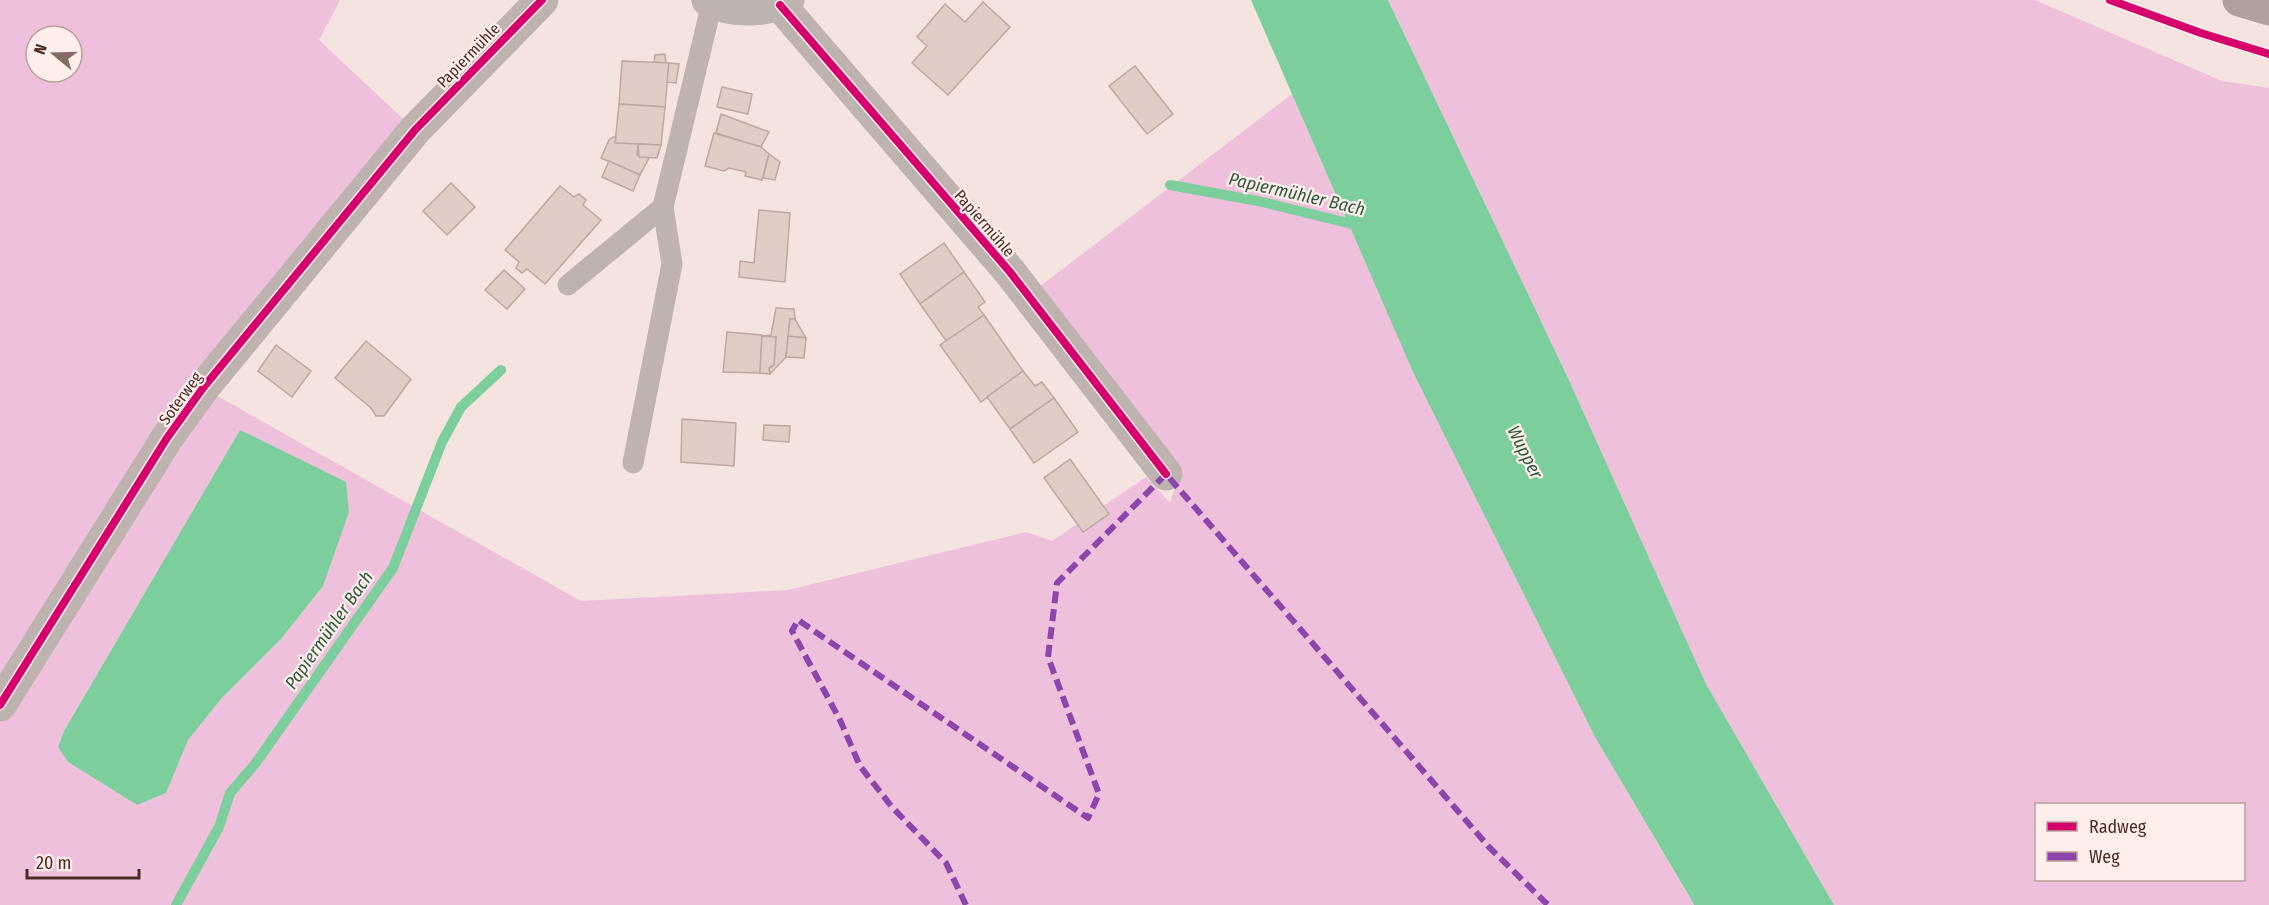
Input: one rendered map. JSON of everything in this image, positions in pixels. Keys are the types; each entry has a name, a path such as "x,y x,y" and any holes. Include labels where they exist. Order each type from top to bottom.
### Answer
{"main road":[{"path":"2239,0 2269,9"}],"street":[{"name":"Papiermühle","path":"415,130 542,0"},
{"name":"Papiermühle","path":"710,1 746,9 784,2 1010,272 1166,474"},
{"name":"Soterweg","path":"0,705 167,438 203,388 415,130"}],"lane":[{"path":"633,463 672,264 663,207 710,1"},
{"path":"568,285 663,207"}],"shaded area":[{"path":"0,0 340,0 319,40 415,130 203,388 581,601 788,590 1026,532 1052,541 1146,477 1170,503 1180,473 1035,290 1292,94 1362,255 1595,737 1694,905 0,905","holes":["240,430 323,586 281,639 221,699 187,740 166,793 137,805 68,762 58,747 64,731"]},
{"path":"1388,0 2035,0 2222,81 2269,88 2269,905 1834,905 1706,684 1568,378"}],"water":[{"name":"Wupper","path":"1251,0 1388,0 1568,378 1706,684 1834,905 1694,905 1595,737 1414,374"},
{"path":"240,430 346,482 349,512 323,586 281,639 221,699 188,740 166,793 137,805 68,762 58,747 64,731"}],"building":[{"path":"983,2 1010,27 948,95 912,63 927,46 917,37 945,4 965,22"},
{"path":"665,54 666,63 654,62 655,55"},
{"path":"622,61 669,63 665,107 619,104"},
{"path":"669,63 679,64 676,83 667,82"},
{"path":"1135,66 1173,114 1147,134 1109,86"},
{"path":"722,87 752,94 748,114 717,107"},
{"path":"619,104 665,107 661,145 615,143"},
{"path":"721,114 769,132 761,147 716,133"},
{"path":"714,133 761,147 769,154 762,180 745,176 746,172 729,168 724,171 705,166"},
{"path":"616,137 615,143 638,144 637,155 649,158 640,175 601,158 609,140"},
{"path":"638,144 661,145 657,158 639,157"},
{"path":"769,154 780,162 775,180 763,178"},
{"path":"609,161 640,175 633,191 602,177"},
{"path":"451,183 475,207 447,235 423,211"},
{"path":"560,186 574,197 579,194 586,200 583,205 601,220 545,284 527,269 522,273 516,268 519,262 505,250"},
{"path":"759,210 790,213 785,282 739,277 740,261 754,263"},
{"path":"944,243 964,272 920,304 900,274"},
{"path":"504,270 525,289 507,309 485,290"},
{"path":"964,272 985,302 978,307 984,315 947,342 920,304"},
{"path":"776,308 794,309 795,319 790,319 786,357 770,374 769,368 774,365 776,337 762,336 771,335"},
{"path":"984,315 1023,371 981,402 940,345"},
{"path":"790,319 795,319 806,338 788,336"},
{"path":"727,332 762,335 760,373 723,372"},
{"path":"762,336 776,337 774,365 769,368 770,374 760,373"},
{"path":"788,336 806,338 804,358 786,357"},
{"path":"366,341 411,379 384,416 376,416 371,408 335,378"},
{"path":"276,345 311,371 292,397 258,371"},
{"path":"1023,371 1035,386 1042,382 1054,398 1010,429 987,397"},
{"path":"1054,398 1078,432 1034,463 1010,429"},
{"path":"682,419 736,423 734,466 681,462"},
{"path":"764,425 790,426 789,442 763,440"},
{"path":"1070,459 1109,514 1083,532 1044,478"}],"waterway":[{"name":"Papiermühler Bach","path":"1170,185 1258,201 1360,226"},
{"name":"Papiermühler Bach","path":"176,905 219,827 230,793 255,764 393,568 442,442 461,407 501,370"}],"marked path":[{"path":"966,905 946,863 892,807 860,766 840,720 792,631 798,620 1088,818 1099,794 1048,657 1057,583 1166,474 1489,847 1548,905"}],"cycle path":[{"path":"0,705 167,438 203,388 415,130 542,0"},
{"path":"2110,0 2201,33 2269,54"},
{"path":"780,5 1010,272 1166,474"}]}
